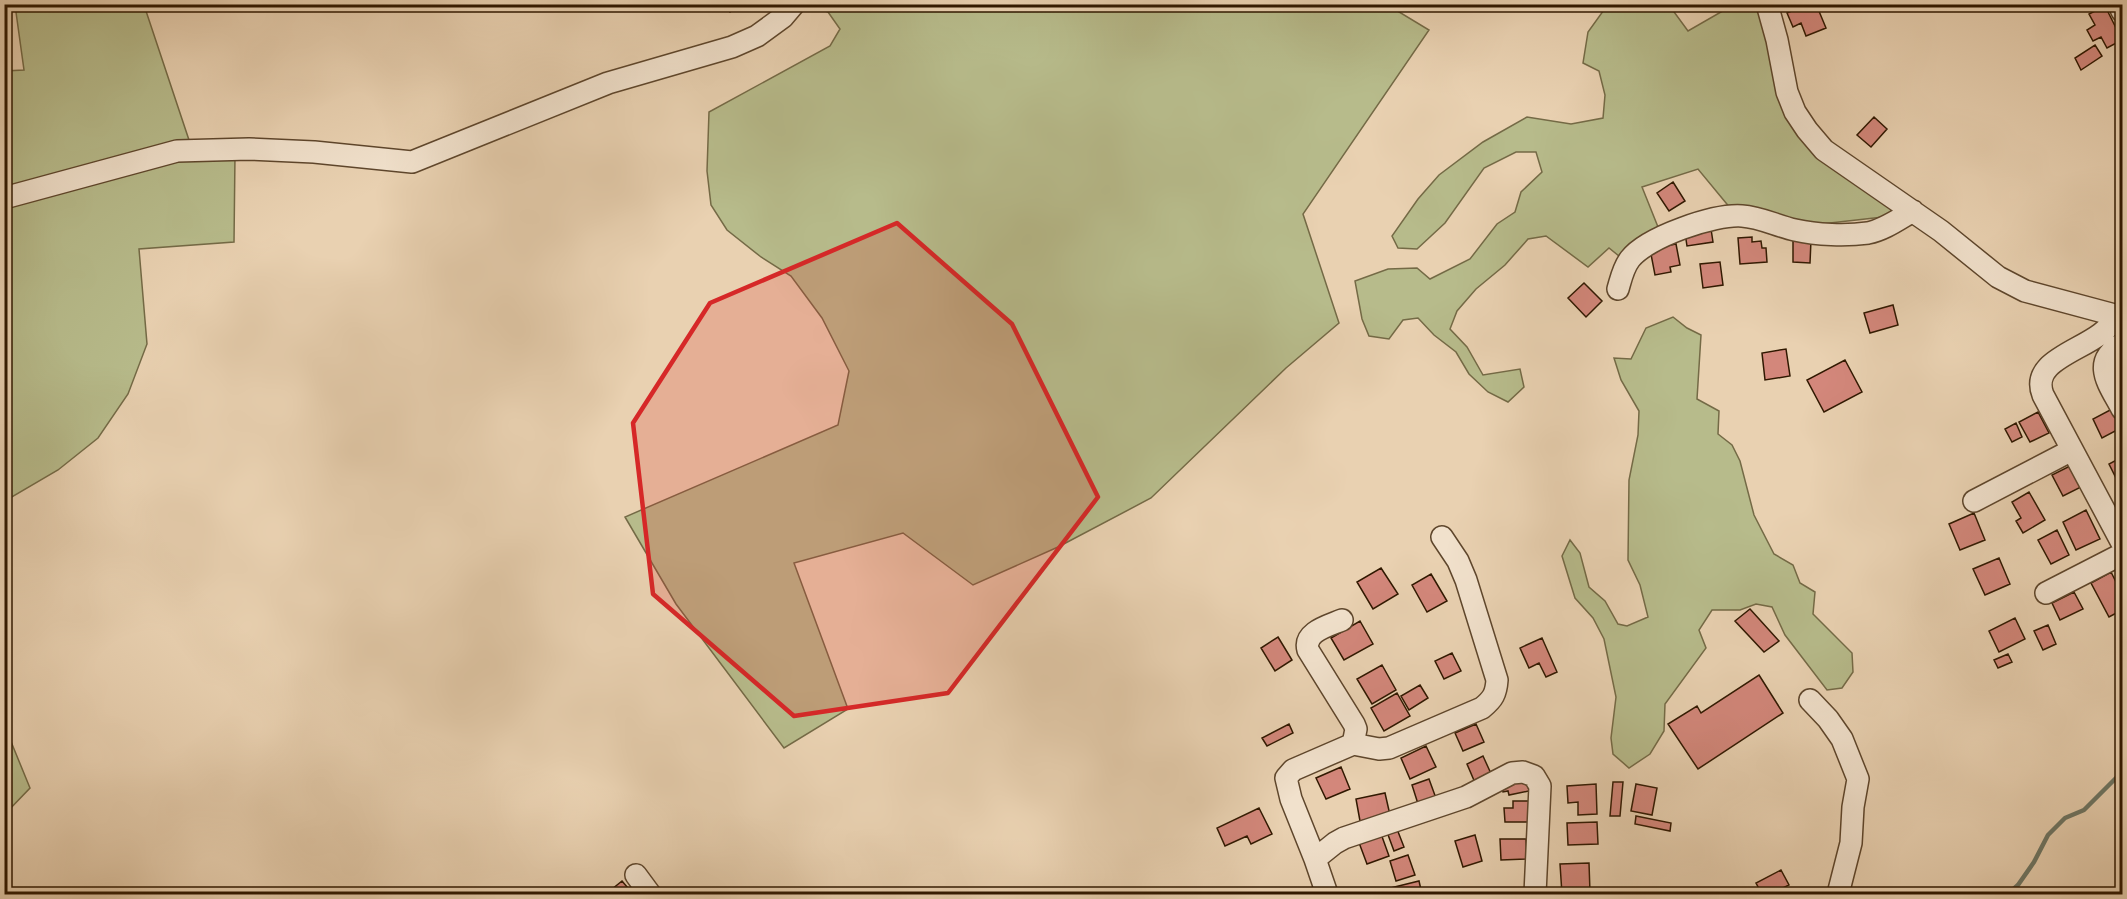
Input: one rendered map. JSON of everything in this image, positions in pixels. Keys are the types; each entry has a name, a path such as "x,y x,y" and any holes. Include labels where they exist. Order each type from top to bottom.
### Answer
{"street":[{"path":"4,198 177,151 260,149 412,162 608,83 732,47 757,36 783,17 794,4"},
{"path":"1767,4 1787,92 1795,112 1824,150 1941,231 1998,277 2025,291 2119,316 2087,344 2053,362 2045,369 2040,383 2043,395 2122,543"},
{"path":"2119,4 2122,11"},
{"path":"1618,289 1629,260 1640,249 1664,235 1687,226 1739,216 1807,232 1869,232 1886,227 1913,211"},
{"path":"2122,344 2109,354 2104,367 2106,380 2122,409"},
{"path":"1974,501 2072,450"},
{"path":"1327,894 1291,799 1286,778 1293,770 1353,744 1379,749 1389,748 1482,708 1492,700 1496,692 1497,680 1466,580 1458,561 1442,537"},
{"path":"2046,593 2122,554"},
{"path":"1342,620 1315,632 1306,644 1354,724 1356,735 1353,744"},
{"path":"1810,700 1842,739 1858,779 1853,807 1851,843 1838,894"},
{"path":"1315,859 1344,838 1466,796 1512,773 1523,772 1534,776 1540,786 1534,894"},
{"path":"636,875 650,894"}],"highlighted area":[{"path":"897,223 1012,324 1098,497 948,693 794,716 653,594 633,423 710,303"}],"green space":[{"path":"1128,4 1129,9 1146,4 1386,4 1429,30 1303,214 1339,323 1286,368 1151,498 1058,547 973,585 903,533 794,563 848,709 784,748 676,604 625,517 838,425 849,371 822,318 791,276 761,257 727,230 711,205 707,171 709,112 830,46 840,29 828,12 807,5 785,5"},
{"path":"15,5 144,5 192,149 235,155 234,242 139,249 147,344 128,394 98,438 58,470 5,501 4,71 24,70"},
{"path":"1634,5 1669,5 1688,31 1733,5 1757,5 1781,94 1894,202 1893,211 1883,217 1821,224 1731,209 1698,169 1642,187 1658,227 1631,244 1619,256 1609,248 1588,267 1546,236 1528,239 1505,265 1476,289 1457,311 1450,329 1467,347 1483,375 1520,369 1524,387 1508,402 1488,392 1469,374 1456,352 1434,335 1418,318 1403,320 1389,339 1369,336 1362,319 1355,281 1388,269 1417,268 1430,279 1470,259 1497,224 1515,212 1521,192 1542,172 1536,152 1516,152 1484,168 1445,223 1417,249 1398,248 1392,236 1418,199 1439,175 1483,142 1527,117 1571,124 1603,118 1605,95 1599,71 1583,63 1588,32 1606,7 1630,9"},
{"path":"1673,317 1701,335 1697,399 1719,411 1718,434 1732,445 1740,461 1754,515 1774,554 1793,565 1800,583 1815,592 1813,614 1852,653 1853,672 1842,688 1827,690 1785,635 1772,607 1756,604 1740,610 1712,610 1699,630 1706,648 1665,704 1664,731 1650,754 1629,768 1613,754 1611,738 1616,697 1604,639 1593,618 1575,598 1562,556 1570,540 1580,553 1589,587 1605,601 1618,624 1627,626 1648,617 1640,585 1628,560 1629,480 1638,435 1639,411 1621,380 1614,358 1631,359 1646,328"},
{"path":"5,727 30,788 4,814"}],"building":[{"path":"725,4 740,4 740,5 730,12"},
{"path":"1702,4 1725,4 1717,11 1713,6 1707,10"},
{"path":"1807,4 1816,4 1826,28 1806,36 1801,23 1793,27 1787,13"},
{"path":"2105,6 2122,40 2107,48 2101,37 2093,41 2087,30 2095,25 2089,14"},
{"path":"2095,45 2102,56 2081,70 2075,58"},
{"path":"1874,117 1887,129 1871,147 1857,135"},
{"path":"1673,182 1685,201 1669,211 1657,193"},
{"path":"1711,229 1713,242 1687,246 1685,233"},
{"path":"1752,237 1752,242 1761,241 1762,248 1766,248 1767,262 1740,264 1738,238"},
{"path":"1793,240 1811,240 1810,263 1793,262"},
{"path":"1676,244 1680,265 1670,267 1671,272 1655,275 1650,249"},
{"path":"1720,262 1723,285 1703,288 1700,264"},
{"path":"1584,283 1602,301 1586,317 1568,298"},
{"path":"1893,305 1898,325 1870,333 1864,313"},
{"path":"1786,349 1790,376 1765,380 1762,353"},
{"path":"2122,358 2122,376 2115,362"},
{"path":"1845,360 1862,392 1824,412 1807,380"},
{"path":"2112,409 2121,428 2102,438 2093,419"},
{"path":"2038,412 2049,433 2030,442 2019,422"},
{"path":"2016,423 2022,437 2012,442 2005,429"},
{"path":"2122,457 2122,478 2117,480 2109,464"},
{"path":"2072,465 2083,486 2063,496 2052,475"},
{"path":"2029,492 2045,520 2023,533 2016,521 2021,518 2012,502"},
{"path":"2086,510 2100,539 2076,550 2063,522"},
{"path":"1974,513 1985,540 1960,550 1949,524"},
{"path":"2057,530 2069,555 2051,564 2038,540"},
{"path":"1999,558 2010,584 1985,595 1973,569"},
{"path":"1381,568 1398,594 1373,609 1357,582"},
{"path":"2111,572 2118,586 2122,584 2122,610 2109,617 2091,583"},
{"path":"1431,574 1447,601 1427,612 1412,585"},
{"path":"2074,592 2083,609 2060,620 2052,603"},
{"path":"1750,609 1779,641 1764,652 1735,621"},
{"path":"2015,618 2025,639 1999,652 1989,631"},
{"path":"1360,621 1373,644 1344,660 1331,638"},
{"path":"2048,625 2056,644 2043,650 2034,631"},
{"path":"1278,637 1292,660 1275,671 1261,648"},
{"path":"1542,638 1557,672 1546,677 1539,663 1529,668 1520,648"},
{"path":"1452,653 1461,671 1444,679 1435,661"},
{"path":"2008,654 2012,662 1998,668 1994,660"},
{"path":"1382,665 1396,690 1372,704 1357,679"},
{"path":"1759,675 1783,713 1698,769 1668,724 1697,706 1701,713"},
{"path":"1420,685 1428,698 1409,710 1401,696"},
{"path":"1397,693 1410,716 1384,731 1371,708"},
{"path":"1289,724 1293,733 1267,746 1262,738"},
{"path":"1476,724 1484,742 1463,751 1455,733"},
{"path":"1426,746 1436,767 1410,779 1401,758"},
{"path":"1483,756 1493,778 1476,785 1467,764"},
{"path":"1341,767 1350,789 1326,799 1316,778"},
{"path":"1429,779 1437,801 1419,807 1412,785"},
{"path":"1527,780 1529,791 1509,795 1508,791 1503,792 1501,785"},
{"path":"1613,782 1623,782 1620,816 1610,816"},
{"path":"1596,784 1597,814 1578,815 1578,802 1568,803 1567,786"},
{"path":"1636,784 1657,788 1652,815 1631,811"},
{"path":"1385,793 1390,815 1360,821 1356,799"},
{"path":"1513,801 1534,801 1535,822 1505,822 1504,808 1513,808"},
{"path":"1259,808 1272,834 1251,844 1247,836 1225,846 1217,828"},
{"path":"1636,816 1671,823 1670,831 1635,824"},
{"path":"1597,822 1598,844 1568,845 1567,823"},
{"path":"1397,829 1404,847 1394,851 1387,832"},
{"path":"1380,831 1389,856 1367,864 1358,840"},
{"path":"1475,835 1482,861 1463,867 1455,841"},
{"path":"1500,839 1526,839 1527,859 1501,860"},
{"path":"1408,855 1415,875 1396,881 1390,861"},
{"path":"1589,863 1590,892 1562,894 1560,864"},
{"path":"1781,870 1789,885 1770,894 1762,894 1756,883"},
{"path":"622,881 633,894 606,894"},
{"path":"1419,881 1422,894 1378,894 1378,891"}],"waterway":[{"path":"2008,894 2018,885 2034,862 2048,835 2065,818 2084,810 2122,772"}]}
